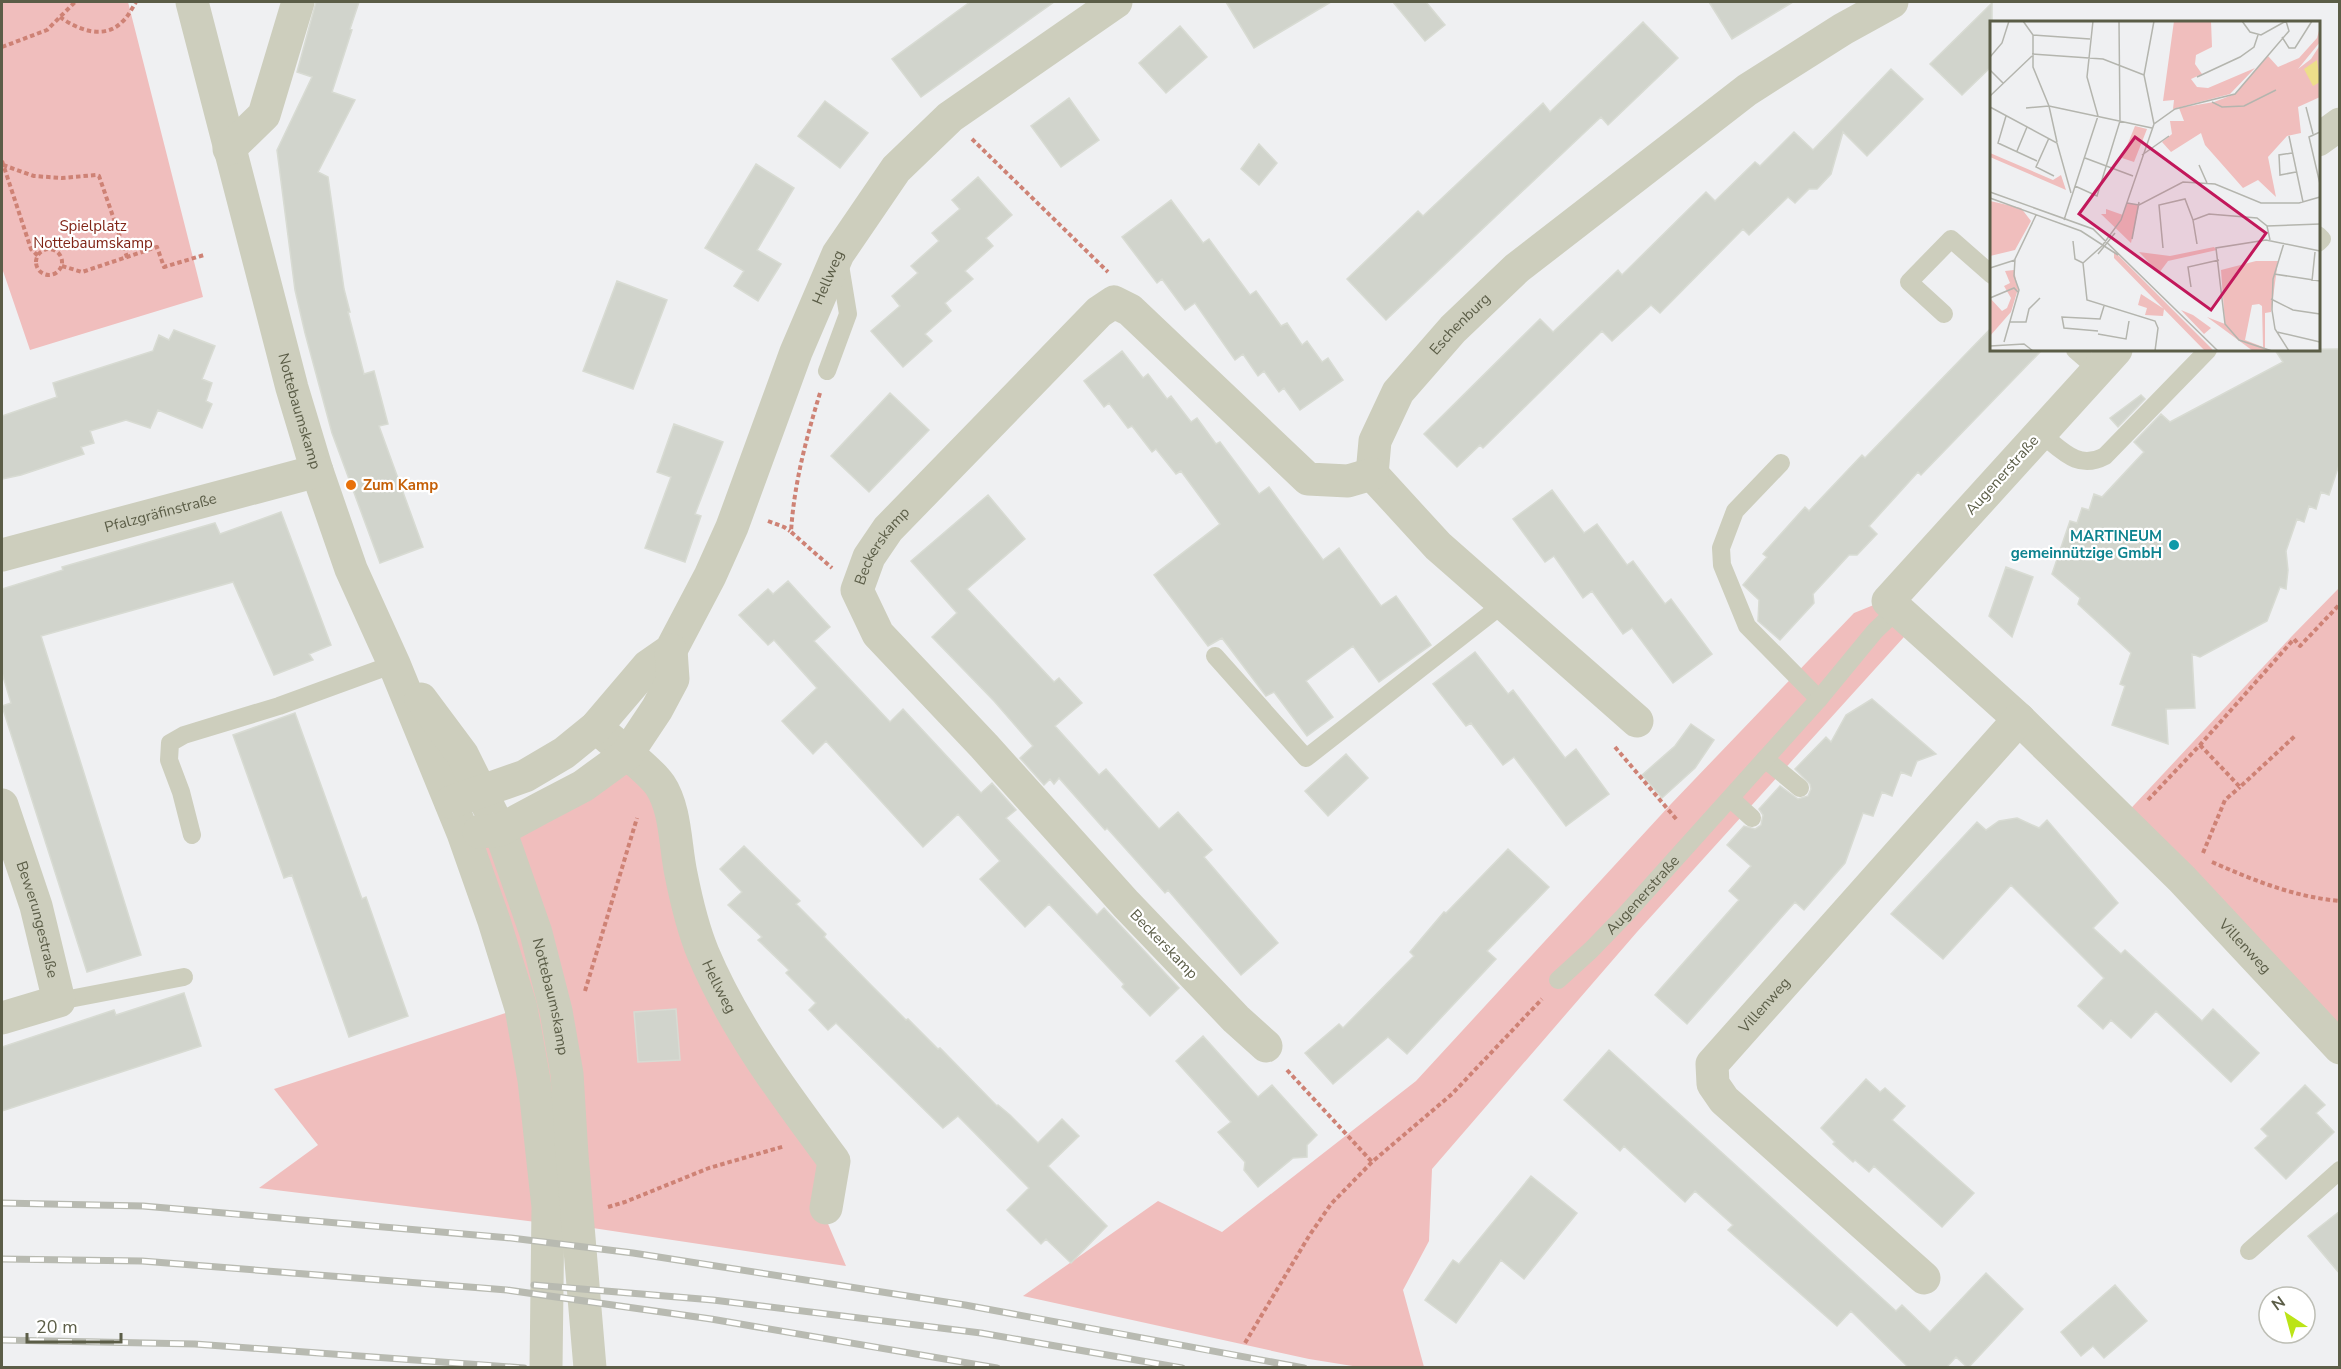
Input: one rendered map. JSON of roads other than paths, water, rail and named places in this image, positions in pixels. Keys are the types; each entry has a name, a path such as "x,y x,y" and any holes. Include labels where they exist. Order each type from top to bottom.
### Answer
{"street":[{"name":"Nottebaumskamp","path":"192,2 292,388 317,471 351,569 394,664 462,754 466,797 463,833 521,1008 534,1080 548,1207 546,1368"},
{"path":"229,149 264,115 298,2"},
{"name":"Hellweg","path":"466,797 525,776 564,753 596,727 648,666 671,650 710,576 732,527 796,352 838,254 896,169 950,117 1116,2"},
{"name":"Eschenburg","path":"1372,474 1375,441 1398,392 1453,329 1517,268 1747,90 1843,29 1892,2"},
{"path":"2320,139 2340,124"},
{"name":"Beckerskamp","path":"1266,1047 1236,1019 1126,904 984,746 878,634 857,590 869,557 888,529 1099,312 1114,302 1130,310 1308,478 1348,481 1372,474"},
{"name":"Augenerstraße","path":"1892,605 2040,433 2096,356"},
{"name":"Pfalzgräfinstraße","path":"2,555 317,471"},
{"path":"1372,474 1438,546 1637,721"},
{"name":"Villenweg","path":"1892,605 2019,719 2134,834 2191,868 2340,1048"},
{"path":"463,833 500,830 583,786 638,764 657,709 673,679 671,650"},
{"name":"Villenweg","path":"1924,1278 1724,1100 1713,1084 1712,1064 2019,719"},
{"name":"Hellweg","path":"596,727 660,784 668,800 681,875 702,951 729,1009 771,1076 834,1161 826,1208"},
{"name":"Nottebaumskamp","path":"466,797 500,830 536,933 559,1026 567,1074 590,1368"},
{"name":"Bewerungestraße","path":"2,805 36,906 58,1001"},
{"path":"2,1018 58,1001"}],"lane":[{"path":"1944,314 1909,282 1951,239 1990,273"},
{"path":"827,371 849,314 838,254"},
{"path":"2040,433 2075,460 2093,462 2105,456 2197,353"},
{"path":"1781,463 1735,511 1721,548 1722,565 1747,626 1819,699"},
{"path":"1215,656 1306,758 1503,604"},
{"name":"Augenerstraße","path":"1558,980 1623,916 1731,799 1819,699 1875,631 1892,605"},
{"path":"192,835 181,792 169,760 170,743 184,735 279,706 394,664"},
{"path":"1765,759 1800,788"},
{"path":"1731,799 1752,818"},
{"path":"58,1001 184,977"},
{"path":"2248,1251 2340,1170"}],"railway":[{"path":"2,1203 143,1206 511,1238 633,1253 965,1305 1304,1368"},
{"path":"2,1259 142,1261 507,1290 711,1319 997,1368"},
{"path":"534,1285 713,1300 981,1333 1182,1368"},
{"path":"2,1340 195,1344 524,1368"}],"place":[{"name":"Zum Kamp","path":"351,485"},
{"name":"MARTINEUM gemeinnützige GmbH","path":"2174,545"}],"park label":[{"name":"Spielplatz Nottebaumskamp","path":"93,234"}]}
